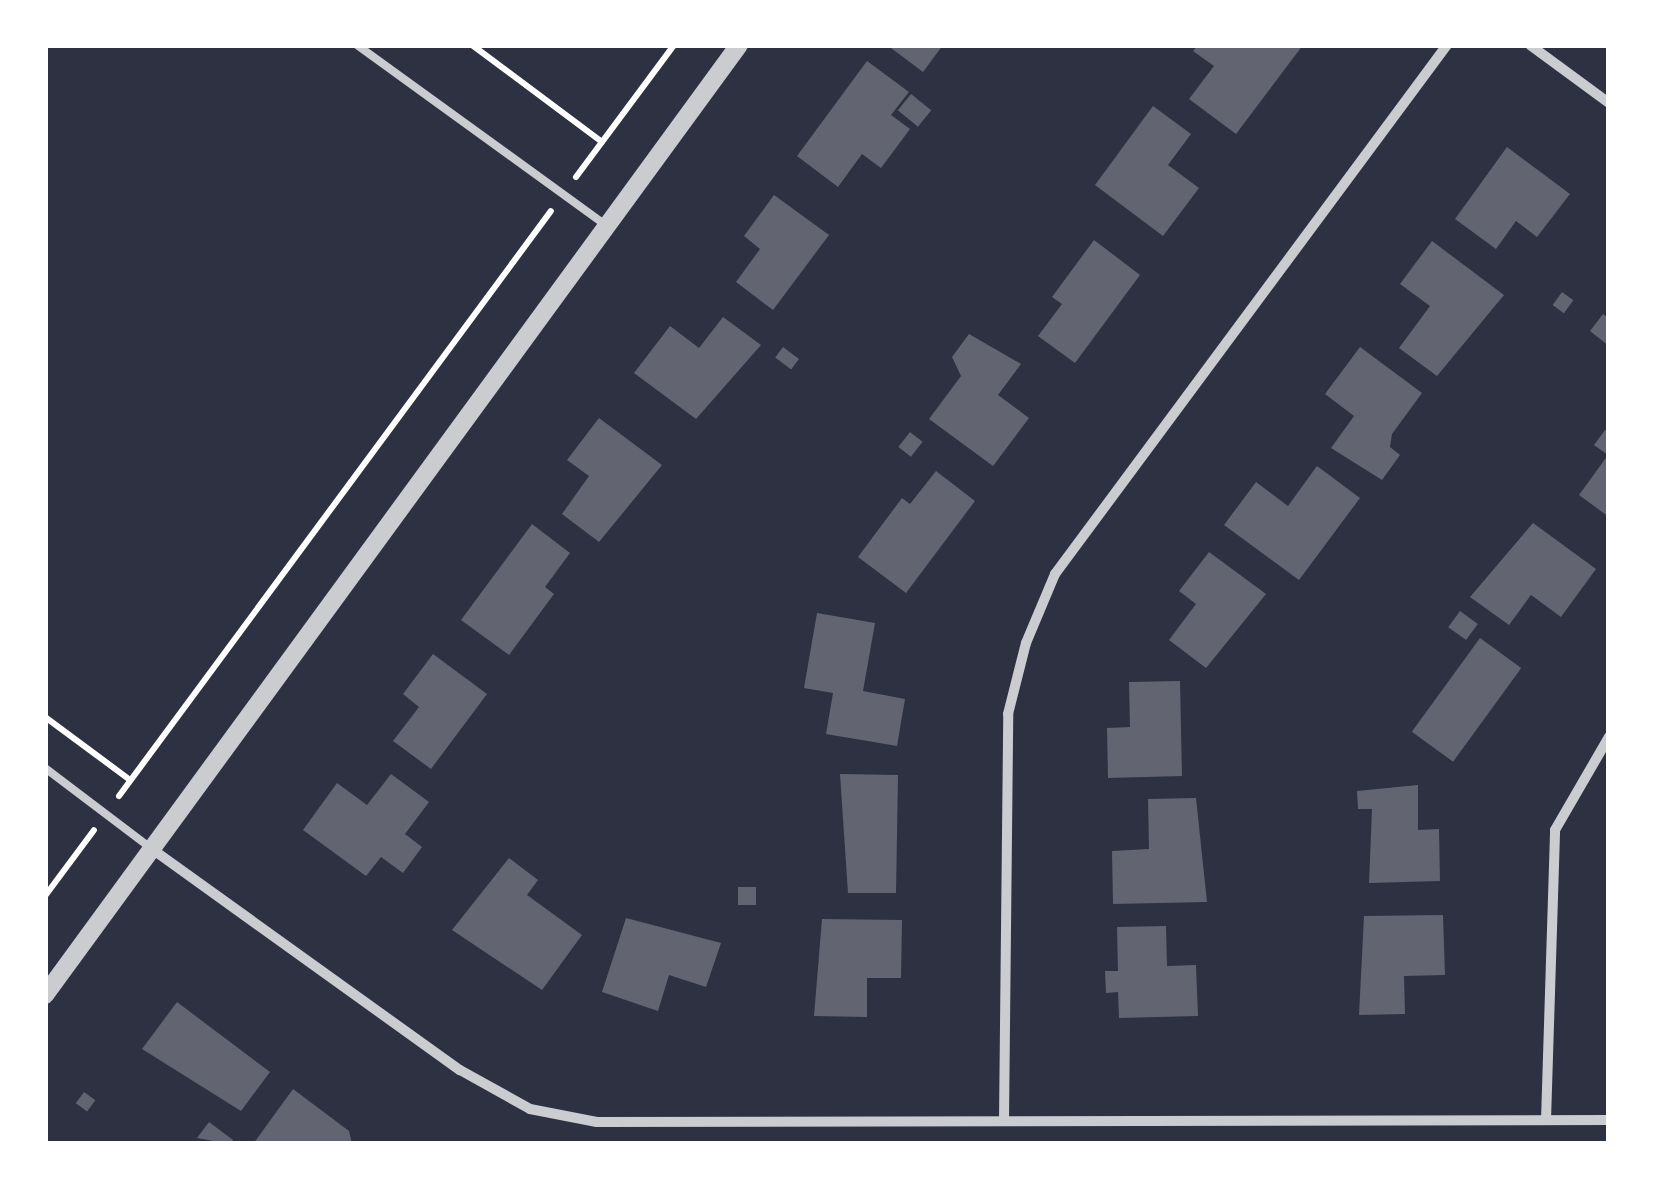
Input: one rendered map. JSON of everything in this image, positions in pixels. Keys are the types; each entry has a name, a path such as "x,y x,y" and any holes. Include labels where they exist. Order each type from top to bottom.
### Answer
{"street":[{"path":"45,996 738,45"},
{"path":"1004,1121 1008,714 1026,643 1055,574 1447,45"},
{"path":"1530,45 1609,104"},
{"path":"1546,1120 1555,830 1609,738"},
{"path":"152,849 460,1070 530,1108 597,1122 1609,1120"}],"lane":[{"path":"357,45 607,226"},
{"path":"45,768 152,849"}],"path":[{"path":"472,45 602,142"},
{"path":"45,896 674,45"},
{"path":"45,717 130,780"}],"building":[{"path":"887,45 943,45 923,72"},
{"path":"1198,45 1303,45 1236,134 1189,99 1214,66 1193,51"},
{"path":"867,61 909,92 891,115 910,129 881,168 862,154 838,187 797,156"},
{"path":"911,94 931,110 918,127 898,110"},
{"path":"1153,106 1191,134 1168,165 1199,188 1163,236 1095,185"},
{"path":"1507,147 1570,194 1537,237 1516,221 1496,249 1455,219"},
{"path":"774,195 829,235 773,310 736,282 760,249 744,236"},
{"path":"1094,240 1140,275 1075,363 1038,336 1062,304 1052,297"},
{"path":"1432,241 1504,295 1437,376 1399,348 1430,306 1400,284"},
{"path":"1562,292 1573,300 1564,313 1553,305"},
{"path":"1603,314 1609,319 1609,346 1590,331"},
{"path":"723,317 761,345 696,419 634,373 670,326 699,348"},
{"path":"969,334 1021,364 998,395 1029,418 993,466 929,419 961,376 952,357"},
{"path":"783,347 799,359 791,369 775,357"},
{"path":"1360,347 1422,393 1392,434 1390,447 1400,455 1382,480 1331,448 1354,416 1325,394"},
{"path":"599,418 662,465 599,542 562,514 589,476 567,460"},
{"path":"1605,430 1609,433 1609,517 1579,495 1608,455 1594,445"},
{"path":"910,432 923,442 911,457 898,447"},
{"path":"1317,466 1360,498 1299,580 1224,525 1256,482 1288,506"},
{"path":"936,471 975,501 906,593 858,557 902,498 910,504"},
{"path":"1533,523 1596,569 1561,617 1531,595 1509,625 1470,597"},
{"path":"532,524 570,553 545,587 554,594 509,655 461,620"},
{"path":"1209,552 1266,594 1206,668 1169,640 1196,604 1179,591"},
{"path":"1460,611 1478,624 1466,640 1448,627"},
{"path":"817,613 875,623 863,691 905,699 897,746 826,734 833,693 804,688"},
{"path":"1480,638 1521,668 1453,762 1412,732"},
{"path":"433,654 487,694 431,769 393,741 419,707 403,694"},
{"path":"1180,681 1182,776 1108,778 1107,728 1130,727 1129,682"},
{"path":"391,774 429,802 405,834 422,847 403,873 381,857 366,876 303,830 337,783 367,805"},
{"path":"840,774 898,775 896,893 848,893"},
{"path":"1418,785 1418,830 1439,829 1440,881 1369,883 1372,809 1358,809 1357,791"},
{"path":"1196,798 1207,902 1113,904 1112,851 1149,849 1148,799"},
{"path":"509,858 538,880 527,895 582,935 542,990 452,930"},
{"path":"738,887 756,887 756,905 738,905"},
{"path":"1443,915 1445,975 1404,976 1405,1014 1359,1015 1364,916"},
{"path":"626,918 721,943 706,987 669,975 658,1011 602,992"},
{"path":"822,919 902,920 901,978 867,978 867,1017 814,1016"},
{"path":"1166,926 1167,966 1196,965 1198,1016 1119,1018 1118,992 1106,993 1105,971 1118,971 1117,927"},
{"path":"177,1002 270,1072 241,1111 142,1049"},
{"path":"293,1089 349,1131 352,1144 253,1144"},
{"path":"84,1092 95,1100 87,1112 76,1103"},
{"path":"209,1122 233,1140 230,1144 197,1138"}]}
